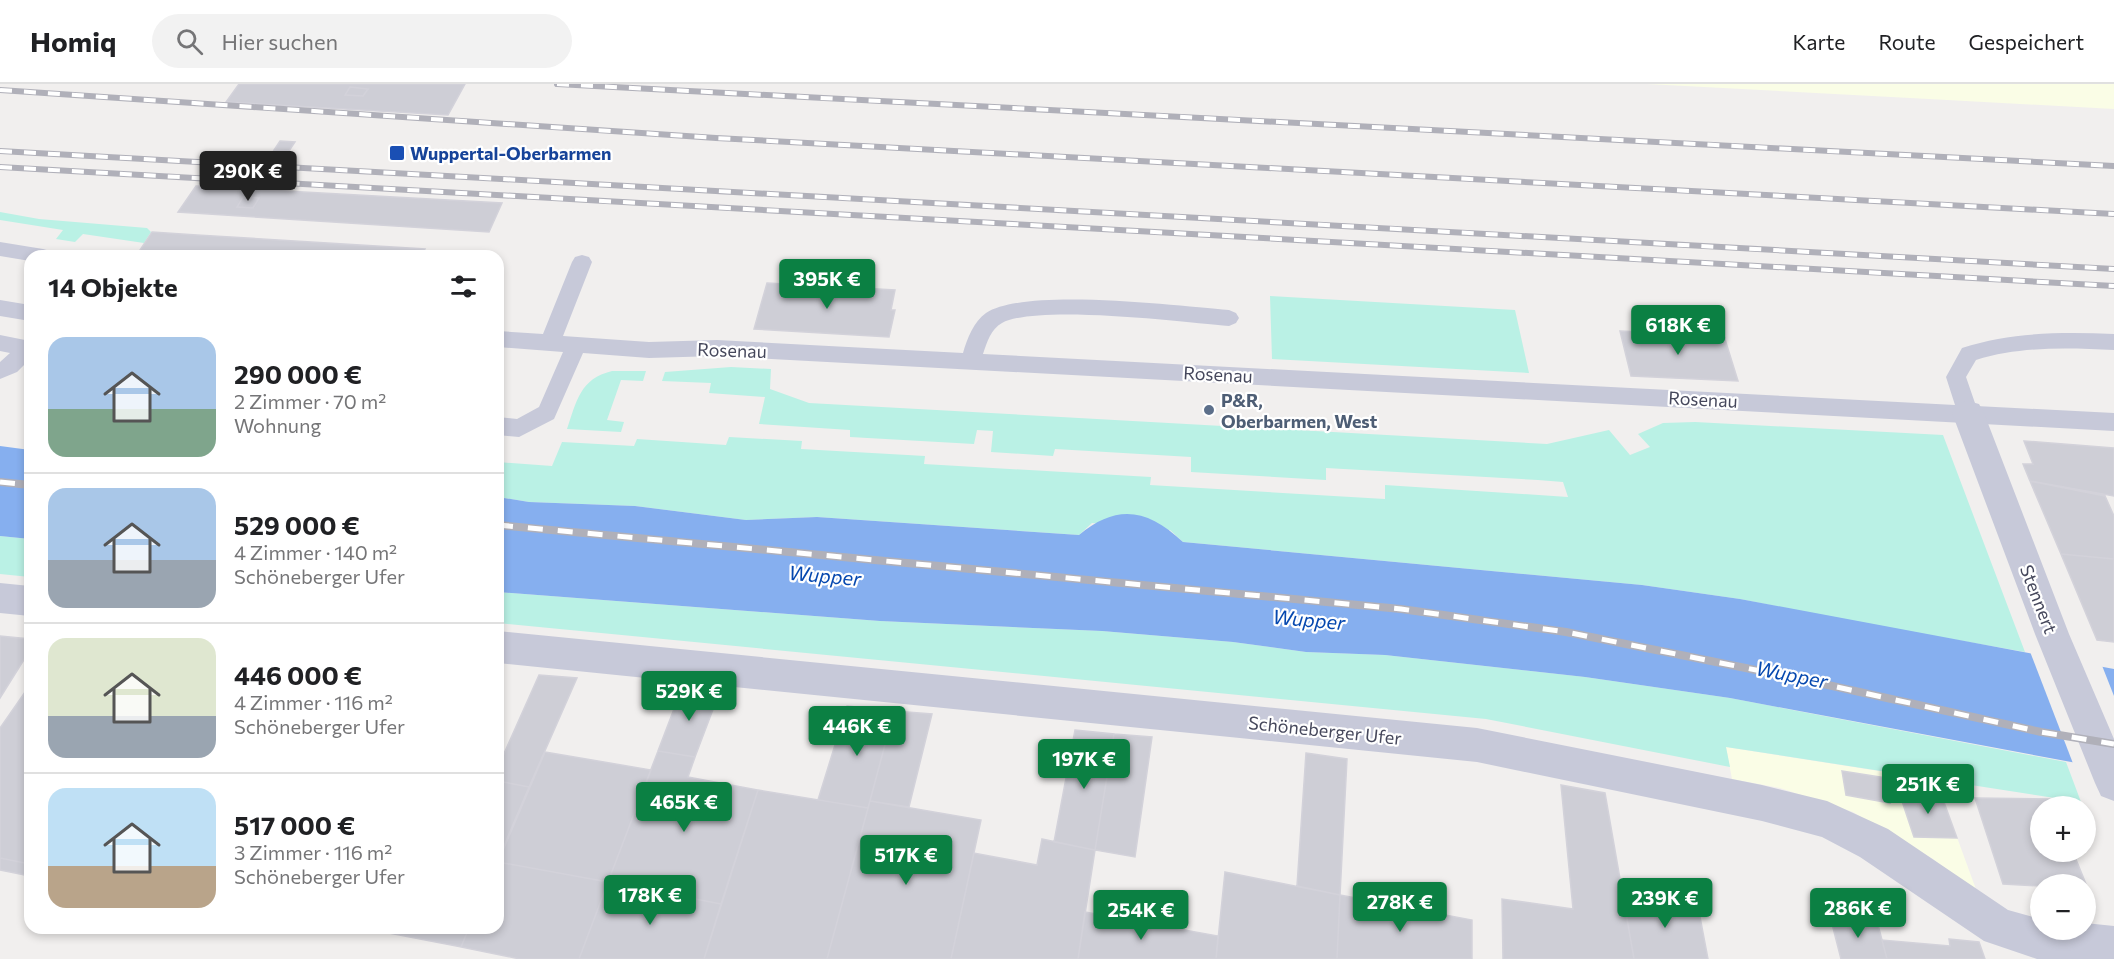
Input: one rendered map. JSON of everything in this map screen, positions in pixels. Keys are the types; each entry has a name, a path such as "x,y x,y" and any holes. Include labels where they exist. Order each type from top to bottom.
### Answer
{"street":[{"name":"Stennert","path":"1968,414 2052,633 2114,783"},
{"path":"0,598 24,600"},
{"name":"Schöneberger Ufer","path":"504,648 1477,745 1762,802 1827,820 1894,855 1998,927 2037,939 2114,946"}],"lane":[{"path":"0,249 24,253"},
{"path":"550,343 582,262"},
{"path":"0,308 24,312"},
{"path":"970,362 976,340 994,317 1018,310 1069,308 1229,318"},
{"name":"Rosenau","path":"504,339 649,350 717,348 970,362 1000,373 2114,422"},
{"path":"1968,414 1956,377 1968,354 1993,345 2038,339 2114,342"},
{"path":"0,343 24,346"},
{"path":"504,427 519,428 547,413 576,345"},
{"path":"0,371 10,366 24,352"}],"shaded area":[{"path":"1647,84 2114,84 2114,109 1929,99"},
{"path":"1726,747 1936,780 1977,892 1933,859 1853,812 1780,788 1732,779"}],"green space":[{"path":"0,212 39,219 147,228 151,232 144,243 83,234 75,242 56,239 63,230 0,220"},
{"path":"1270,296 1515,310 1529,373 1272,359"},
{"path":"731,367 771,369 770,389 809,403 1547,444 1609,430 1630,455 1650,447 1638,434 1663,423 1695,422 1943,435 2025,652 1740,599 1642,585 1183,542 1170,530 1092,523 1079,535 817,517 746,520 635,506 529,502 504,498 504,462 552,466 562,442 634,446 637,439 726,445 729,437 802,441 801,449 925,456 924,464 1151,477 1150,485 1385,499 1385,485 1568,497 1563,482 1538,480 1326,468 1326,480 1191,472 1191,457 1055,449 1053,456 991,452 993,431 977,430 974,444 850,437 850,430 759,424 765,397 709,393 711,383 662,381 665,372"},
{"path":"612,371 646,371 643,381 621,380 607,420 624,422 621,432 567,429 577,400 586,385 593,379"},
{"path":"0,536 24,538 24,576 0,574"},
{"path":"504,592 880,621 1102,631 1233,642 1306,652 1385,655 1585,677 1730,698 2066,762 2079,796 2042,796 1726,747 1730,767 1486,719 504,624"}],"water":[{"path":"0,446 24,449 24,538 0,536"},
{"name":"Wupper","path":"504,498 529,502 635,506 746,520 817,517 1079,535 1106,518 1119,514 1132,514 1157,522 1183,542 1642,585 1740,599 2114,669 2114,770 1730,698 1585,677 1385,655 1306,652 1233,642 1102,631 880,621 504,592"}],"pier":[{"path":"2029,649 2101,663 2114,696 2114,773 2074,766"}],"building":[{"path":"239,84 465,84 448,115 226,102"},
{"path":"350,87 368,89 363,96 345,95"},
{"path":"280,141 295,142 289,151 274,150"},
{"path":"196,186 502,203 489,232 178,212"},
{"path":"243,197 259,198 253,208 237,207"},
{"path":"152,232 425,249 424,250 140,250"},
{"path":"767,283 895,290 891,310 895,310 889,337 754,329"},
{"path":"1620,331 1724,336 1738,381 1631,376"},
{"path":"2024,441 2114,448 2114,496 2030,481 2023,464 2033,464"},
{"path":"2030,481 2105,496 2114,516 2114,559 2061,554"},
{"path":"2061,554 2114,559 2114,642 2097,640"},
{"path":"0,636 24,638 24,660 0,698"},
{"path":"539,675 577,678 529,787 504,782 504,754"},
{"path":"682,688 720,691 695,757 658,751"},
{"path":"24,694 24,863 0,858 0,728"},
{"path":"847,706 894,711 868,808 818,800"},
{"path":"894,711 932,714 909,807 870,801"},
{"path":"1075,730 1114,734 1095,850 1054,842"},
{"path":"1114,734 1152,737 1135,857 1095,850"},
{"path":"658,751 695,757 688,777 758,790 721,904 608,882"},
{"path":"545,752 651,770 608,882 504,863 504,848"},
{"path":"1306,753 1347,759 1340,895 1297,886"},
{"path":"1842,771 1886,778 1890,803 1846,795"},
{"path":"504,782 529,787 504,846"},
{"path":"1561,785 1605,793 1634,959 1503,959 1502,899 1573,909"},
{"path":"758,790 868,808 827,959 704,959"},
{"path":"1899,792 1941,794 1957,838 1914,837"},
{"path":"1975,798 2030,799 2030,862 2077,862 2082,874 2030,874 2030,885 2003,884"},
{"path":"870,801 981,820 951,959 827,959"},
{"path":"1042,839 1095,850 1078,959 951,959 974,853 1037,865"},
{"path":"0,858 24,863 24,875 0,870"},
{"path":"504,863 608,882 579,959 520,959 461,947 466,934 504,934"},
{"path":"1225,872 1340,895 1337,959 1216,959"},
{"path":"608,882 721,904 704,959 579,959"},
{"path":"1340,895 1472,920 1472,959 1337,959"},
{"path":"1623,896 1697,901 1708,959 1634,959"},
{"path":"1085,912 1218,936 1216,959 1078,959"},
{"path":"1830,916 1877,921 1887,959 1841,959"},
{"path":"394,934 466,934 461,947"},
{"path":"1949,939 1979,942 1985,959 1887,959 1882,940 1950,946"}],"railway":[{"path":"557,84 2114,166"},
{"path":"0,90 716,138 2114,214"},
{"path":"0,151 2114,269"},
{"path":"0,167 2114,286"},
{"path":"0,482 24,484"},
{"path":"504,526 1401,609 1566,632 1796,678 2041,732 2114,744"}],"place":[{"name":"Wuppertal-Oberbarmen","path":"397,153"},
{"name":"P&R, Oberbarmen, West","path":"1209,410"}]}
